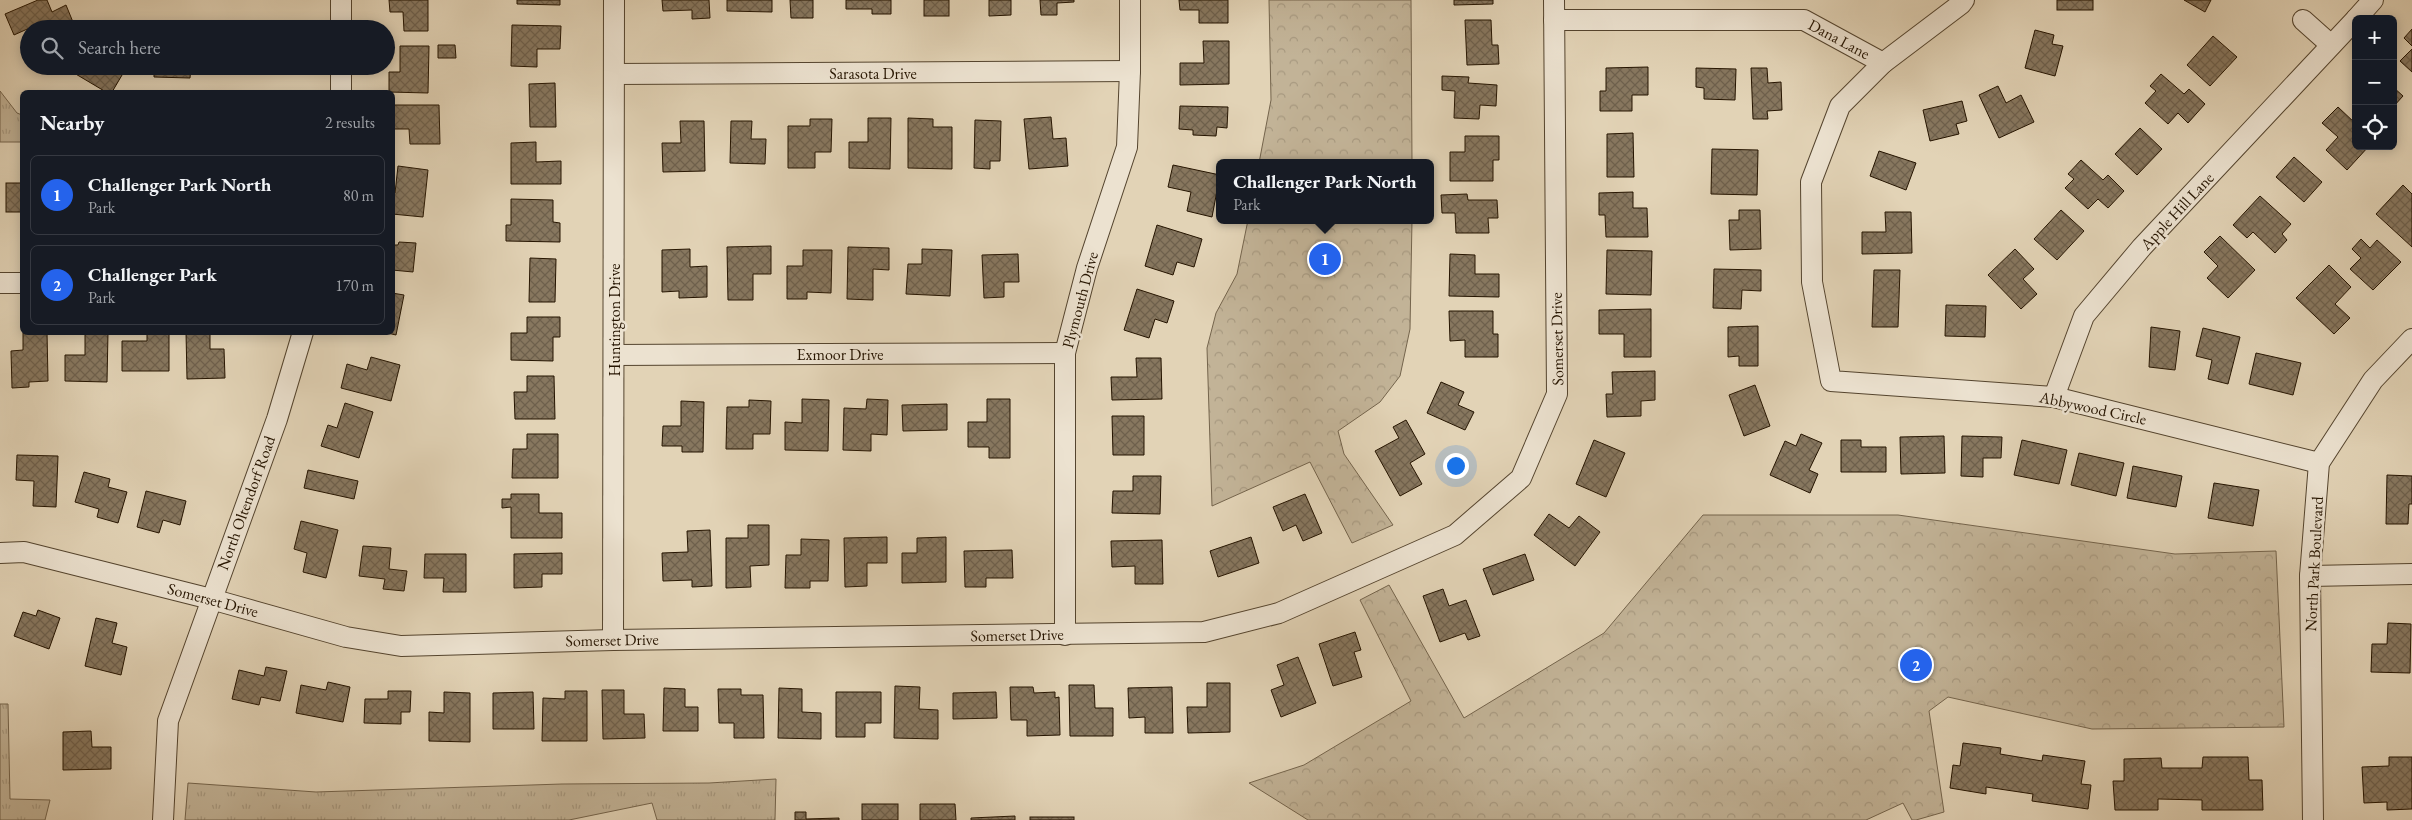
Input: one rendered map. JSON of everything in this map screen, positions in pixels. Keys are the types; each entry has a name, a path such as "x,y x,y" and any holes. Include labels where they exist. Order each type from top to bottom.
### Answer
{"street":[{"path":"341,0 341,20"},
{"name":"Huntington Drive","path":"613,640 614,0"},
{"name":"Plymouth Drive","path":"1065,634 1065,353 1087,268 1127,147 1130,0"},
{"path":"1882,62 1964,0"},
{"name":"Apple Hill Lane","path":"2360,15 2373,0"},
{"name":"Dana Lane","path":"1554,10 1804,20 1882,62"},
{"name":"Somerset Drive","path":"0,553 24,552 210,599 346,637 402,646 613,640 1204,632 1279,612 1455,535 1521,478 1557,394 1554,10"},
{"path":"2303,20 2331,45"},
{"name":"Apple Hill Lane","path":"2054,397 2084,316 2142,247 2352,23"},
{"name":"Abbywood Circle","path":"1882,62 1840,106 1811,182 1812,282 1831,381 2054,397 2320,464"},
{"name":"Sarasota Drive","path":"615,74 1130,71"},
{"path":"341,75 341,90"},
{"path":"0,283 20,283"},
{"name":"North Oltendorf Road","path":"164,820 168,721 210,599 277,420 302,335"},
{"name":"North Park Boulevard","path":"2313,820 2310,576 2320,464 2373,380 2412,338"},
{"name":"Exmoor Drive","path":"614,355 1065,353"},
{"path":"2310,576 2412,574"}],"green space":[{"path":"1269,0 1411,0 1412,159 1260,159 1271,100"},
{"path":"0,91 20,114 20,142 0,142"},
{"path":"1247,224 1412,224 1410,329 1400,376 1380,402 1338,431 1344,454 1393,525 1352,543 1310,462 1212,506 1207,348 1216,313 1237,274"},
{"path":"1703,515 1898,515 2175,554 2276,551 2284,727 2092,729 1948,697 1929,711 1944,812 1916,820 1912,820 1903,803 1866,820 1308,820 1249,783 1304,765 1411,701 1360,600 1389,585 1464,718 1604,633"},
{"path":"0,704 8,704 10,799 50,800 45,820 0,820"},
{"path":"776,779 775,820 657,820 652,803 569,820 185,820 188,783 316,792 562,784 709,783"}],"building":[{"path":"38,0 47,0 52,12 66,5 72,20 20,20 20,32 14,35 5,14"},
{"path":"389,0 428,0 428,31 404,31 403,12 390,12"},
{"path":"517,0 560,0 560,5 517,4"},
{"path":"662,0 709,0 710,18 692,19 692,10 663,11"},
{"path":"727,0 772,0 772,12 727,11"},
{"path":"790,0 813,0 813,18 791,18"},
{"path":"846,0 891,0 891,14 872,14 872,9 846,9"},
{"path":"924,0 949,0 949,16 924,16"},
{"path":"989,0 1011,0 1011,15 989,16"},
{"path":"1040,0 1074,0 1074,2 1057,3 1057,15 1041,15"},
{"path":"1179,0 1228,0 1228,23 1199,23 1199,10 1180,10"},
{"path":"1454,0 1493,0 1493,4 1454,5"},
{"path":"2057,0 2093,0 2093,10 2057,10"},
{"path":"2184,0 2211,0 2205,12"},
{"path":"1465,20 1491,20 1492,45 1498,45 1499,64 1467,65"},
{"path":"512,25 561,26 560,49 537,49 537,67 511,66"},
{"path":"2412,29 2412,46 2404,38"},
{"path":"2035,30 2054,35 2052,44 2063,46 2055,76 2025,68"},
{"path":"2213,36 2237,57 2210,86 2187,65"},
{"path":"1203,41 1229,41 1229,84 1180,85 1180,63 1204,63"},
{"path":"438,45 455,45 456,58 438,58"},
{"path":"400,46 429,46 428,93 395,92 395,90 389,90 389,75 395,75 395,72 400,72"},
{"path":"2412,49 2412,72 2400,61"},
{"path":"1648,67 1648,95 1632,95 1632,111 1600,111 1600,91 1606,91 1606,68"},
{"path":"1696,68 1736,69 1735,100 1704,99 1704,88 1696,87"},
{"path":"1751,68 1767,68 1768,83 1781,82 1782,110 1767,111 1768,119 1753,119"},
{"path":"2161,74 2184,94 2189,89 2205,104 2188,123 2178,113 2168,124 2145,103 2156,91 2150,86"},
{"path":"77,75 122,75 113,90 103,90"},
{"path":"154,75 190,75 190,78 154,77"},
{"path":"1442,76 1469,77 1468,83 1497,85 1496,106 1480,105 1479,119 1454,118 1455,91 1442,90"},
{"path":"555,83 556,127 530,127 529,84"},
{"path":"1998,86 2006,103 2021,95 2034,122 1999,138 1979,95"},
{"path":"2397,91 2403,96 2397,103"},
{"path":"1962,101 1967,121 1956,124 1959,134 1930,141 1923,110"},
{"path":"395,105 439,105 440,144 410,144 409,129 395,129"},
{"path":"1180,106 1228,107 1227,128 1217,127 1216,136 1193,135 1193,130 1179,129"},
{"path":"2338,107 2352,120 2352,150 2365,150 2347,170 2326,150 2338,137 2322,123"},
{"path":"1051,117 1053,139 1066,138 1068,166 1029,169 1024,119"},
{"path":"868,118 891,118 890,169 849,168 849,142 868,142"},
{"path":"908,118 933,119 933,127 952,127 952,169 908,168"},
{"path":"810,119 832,119 831,152 815,152 815,168 788,168 788,126 810,126"},
{"path":"975,120 1001,121 1000,161 990,161 990,169 974,168"},
{"path":"680,121 704,121 705,171 663,172 662,143 681,143"},
{"path":"731,121 752,121 751,139 766,139 765,164 730,163"},
{"path":"2140,128 2162,149 2137,175 2115,154"},
{"path":"1633,133 1634,177 1607,177 1607,134"},
{"path":"1465,136 1499,136 1499,160 1493,160 1493,181 1450,181 1450,152 1465,152"},
{"path":"536,142 536,162 561,161 561,184 511,184 511,143"},
{"path":"1712,149 1758,150 1757,195 1711,194"},
{"path":"1879,151 1916,163 1906,190 1870,176"},
{"path":"2294,157 2322,182 2304,202 2276,177"},
{"path":"2081,160 2103,180 2108,175 2124,191 2108,208 2098,199 2088,209 2065,188 2074,179 2068,174"},
{"path":"1173,165 1216,174 1216,196 1212,217 1187,211 1191,192 1168,187"},
{"path":"398,166 428,170 423,217 395,214"},
{"path":"6,183 20,183 20,212 6,212"},
{"path":"2403,185 2412,194 2412,247 2376,214"},
{"path":"1633,192 1633,208 1647,208 1648,237 1606,237 1605,215 1599,215 1599,193"},
{"path":"1467,194 1468,200 1497,200 1498,218 1488,218 1489,233 1456,233 1455,213 1442,213 1441,195"},
{"path":"2260,196 2291,224 2282,234 2287,240 2275,253 2253,232 2247,238 2233,225"},
{"path":"511,199 553,200 553,222 560,223 560,242 506,241 506,225 511,225"},
{"path":"1739,210 1760,210 1761,249 1730,250 1729,220 1739,220"},
{"path":"2061,210 2084,231 2057,260 2034,239"},
{"path":"1885,212 1911,212 1912,253 1862,254 1862,232 1886,232"},
{"path":"1157,225 1202,239 1194,267 1177,262 1173,275 1145,266"},
{"path":"2220,236 2255,270 2228,298 2207,278 2218,266 2204,252"},
{"path":"2361,239 2370,248 2377,240 2401,262 2373,290 2350,269 2361,258 2352,249"},
{"path":"399,242 416,243 413,272 395,270 395,245 398,245"},
{"path":"771,246 771,274 753,274 753,300 728,300 727,247"},
{"path":"848,247 889,248 889,270 873,269 873,300 847,299"},
{"path":"690,249 690,267 707,266 707,297 679,298 679,291 662,292 662,250"},
{"path":"922,249 952,250 950,296 906,294 908,264 922,264"},
{"path":"2015,249 2034,269 2023,279 2037,294 2021,309 1988,275"},
{"path":"803,250 832,250 831,293 807,292 807,299 787,299 787,266 803,266"},
{"path":"1607,250 1652,251 1651,295 1606,294"},
{"path":"1018,254 1019,282 1004,282 1004,297 984,298 982,255"},
{"path":"1450,254 1475,255 1475,274 1499,274 1499,297 1449,296"},
{"path":"530,258 556,259 555,302 529,302"},
{"path":"2329,265 2351,287 2335,304 2350,318 2334,334 2296,298"},
{"path":"1714,269 1761,270 1761,291 1742,290 1741,309 1713,308"},
{"path":"1874,270 1900,270 1898,327 1872,327"},
{"path":"1137,289 1174,301 1167,323 1155,319 1149,338 1124,330"},
{"path":"395,294 404,295 395,335"},
{"path":"1946,305 1986,306 1985,337 1945,336"},
{"path":"1651,309 1651,357 1624,357 1624,334 1599,334 1599,310"},
{"path":"1449,311 1493,311 1493,334 1498,334 1498,357 1465,357 1465,340 1450,341"},
{"path":"527,317 560,317 560,337 553,337 553,361 511,360 511,333 527,333"},
{"path":"1758,326 1758,366 1739,366 1739,356 1728,357 1728,327"},
{"path":"2151,327 2180,331 2175,370 2149,367"},
{"path":"2203,328 2240,337 2228,384 2208,379 2212,360 2196,356"},
{"path":"23,335 47,335 48,381 29,382 29,387 12,388 11,351 23,350"},
{"path":"85,335 108,335 107,382 65,381 65,355 85,355"},
{"path":"147,335 169,335 169,371 122,371 122,341 147,341"},
{"path":"186,335 210,335 210,349 224,349 225,378 187,379"},
{"path":"2256,353 2301,363 2293,395 2249,384"},
{"path":"371,357 400,365 391,401 341,388 347,364 367,370"},
{"path":"1136,358 1161,358 1162,399 1112,400 1111,377 1137,377"},
{"path":"1655,371 1655,400 1641,401 1641,416 1607,417 1606,394 1613,394 1612,372"},
{"path":"527,376 554,376 555,419 515,419 514,392 527,392"},
{"path":"1441,382 1464,392 1458,405 1474,412 1465,430 1427,413"},
{"path":"1755,385 1770,426 1744,436 1729,395"},
{"path":"802,399 829,400 828,451 785,450 785,422 802,423"},
{"path":"867,399 888,400 887,435 871,434 871,451 843,450 844,408 866,409"},
{"path":"987,399 1010,399 1010,458 989,458 989,447 968,447 968,422 987,422"},
{"path":"749,400 771,401 770,434 753,434 753,449 726,449 727,407 749,407"},
{"path":"681,401 704,402 703,452 682,452 682,446 662,446 663,426 681,426"},
{"path":"345,403 373,412 359,458 321,446 328,425 337,428"},
{"path":"947,404 947,430 903,431 902,405"},
{"path":"1112,416 1144,416 1144,455 1113,455"},
{"path":"1406,420 1425,454 1410,463 1422,484 1400,496 1375,451 1399,438 1393,427"},
{"path":"527,434 558,434 558,478 512,478 513,449 527,449"},
{"path":"1801,434 1822,443 1809,470 1818,474 1810,493 1770,475 1785,441 1796,446"},
{"path":"1944,436 1945,473 1901,474 1900,437"},
{"path":"1962,436 2002,437 2001,458 1983,458 1983,477 1961,476"},
{"path":"1594,440 1625,453 1606,497 1576,484"},
{"path":"1841,440 1861,440 1861,447 1886,447 1886,472 1841,472"},
{"path":"2022,440 2067,450 2059,484 2014,475"},
{"path":"2079,453 2124,463 2116,496 2071,485"},
{"path":"17,455 58,456 56,507 33,506 34,481 16,480"},
{"path":"2133,466 2182,476 2176,507 2127,498"},
{"path":"308,470 358,481 354,499 304,488"},
{"path":"84,472 110,479 108,487 127,492 118,523 97,517 99,509 75,502"},
{"path":"2387,475 2412,476 2412,504 2409,504 2408,524 2386,524"},
{"path":"1133,476 1161,476 1160,514 1112,513 1113,491 1133,491"},
{"path":"2214,483 2259,490 2253,526 2208,518"},
{"path":"146,491 186,501 180,525 163,520 159,533 137,527"},
{"path":"511,494 539,494 539,513 562,513 562,538 511,538 511,507 502,508 502,499 511,499"},
{"path":"1305,494 1322,533 1303,541 1296,525 1283,531 1273,507"},
{"path":"1549,514 1569,528 1579,516 1600,532 1575,566 1534,535"},
{"path":"301,521 338,530 326,578 303,572 307,553 294,549"},
{"path":"748,525 769,525 769,565 750,566 751,587 726,588 726,538 748,538"},
{"path":"710,530 712,586 692,587 692,580 663,581 662,553 688,552 687,531"},
{"path":"887,537 887,563 867,563 867,586 845,587 844,538"},
{"path":"946,537 946,582 902,583 902,553 917,553 917,538"},
{"path":"1251,537 1259,563 1218,577 1210,551"},
{"path":"801,539 829,540 828,581 810,581 810,588 785,588 786,555 801,555"},
{"path":"1162,540 1163,584 1135,584 1135,566 1112,567 1111,541"},
{"path":"363,546 391,548 389,569 407,571 404,591 383,589 385,579 359,576"},
{"path":"1012,550 1013,578 986,578 986,587 965,587 964,551"},
{"path":"562,553 562,574 542,574 542,587 514,588 514,554"},
{"path":"425,554 466,554 466,592 443,592 444,578 424,578"},
{"path":"1525,554 1534,580 1493,595 1483,569"},
{"path":"1443,589 1449,606 1466,600 1480,636 1468,640 1465,633 1440,642 1423,596"},
{"path":"38,610 60,618 49,649 14,636 23,612 36,616"},
{"path":"96,618 117,623 112,643 127,647 121,675 85,666"},
{"path":"2388,623 2411,624 2410,673 2371,672 2372,644 2387,644"},
{"path":"1355,632 1361,650 1354,652 1362,677 1333,686 1319,644"},
{"path":"1298,657 1316,703 1281,717 1271,690 1284,685 1277,665"},
{"path":"266,667 287,671 280,701 261,697 259,705 232,699 239,670 264,676"},
{"path":"328,682 350,687 343,722 296,713 301,685 326,690"},
{"path":"1207,683 1230,683 1230,732 1188,733 1187,707 1207,707"},
{"path":"1069,685 1094,685 1095,708 1113,708 1113,736 1070,736"},
{"path":"895,686 920,687 919,709 938,710 938,739 894,738"},
{"path":"1010,687 1033,687 1034,693 1055,692 1055,698 1059,697 1060,735 1027,736 1027,720 1011,720"},
{"path":"1172,687 1173,733 1145,733 1145,717 1129,718 1128,688"},
{"path":"664,688 685,689 685,707 698,707 698,731 663,731"},
{"path":"779,688 802,689 802,712 821,713 821,739 778,738"},
{"path":"718,689 741,689 741,695 763,695 764,738 734,738 734,723 719,723"},
{"path":"602,690 624,690 624,714 644,714 645,738 603,739"},
{"path":"388,691 411,691 410,712 401,712 401,724 364,723 365,699 388,699"},
{"path":"565,691 587,691 587,741 542,741 543,698 565,699"},
{"path":"444,692 470,693 470,742 429,741 429,712 444,713"},
{"path":"533,692 534,729 493,729 493,693"},
{"path":"836,692 881,692 881,723 865,723 865,737 836,737"},
{"path":"996,692 997,718 953,719 953,693"},
{"path":"91,731 92,747 111,747 111,769 63,770 63,732"},
{"path":"1963,743 2001,748 2000,754 2042,761 2043,755 2085,761 2081,784 2091,785 2088,809 2032,801 2033,794 1986,787 1986,794 1950,788 1953,765 1960,766"},
{"path":"2203,757 2248,757 2249,780 2262,780 2263,810 2202,810 2202,800 2158,799 2158,810 2115,810 2113,781 2124,781 2124,759 2161,758 2162,768 2202,768"},
{"path":"2389,757 2412,757 2412,809 2387,810 2387,802 2364,803 2362,767 2389,766"},
{"path":"862,804 898,804 898,820 862,820"},
{"path":"920,804 955,804 956,820 920,820"},
{"path":"795,812 806,812 806,819 839,818 839,820 795,820"},
{"path":"1015,816 1015,820 971,820 971,818"},
{"path":"1030,817 1074,817 1074,820 1030,820"}],"place":[{"name":"Challenger Park North","path":"1325,259"},
{"name":"Challenger Park","path":"1916,665"}]}
